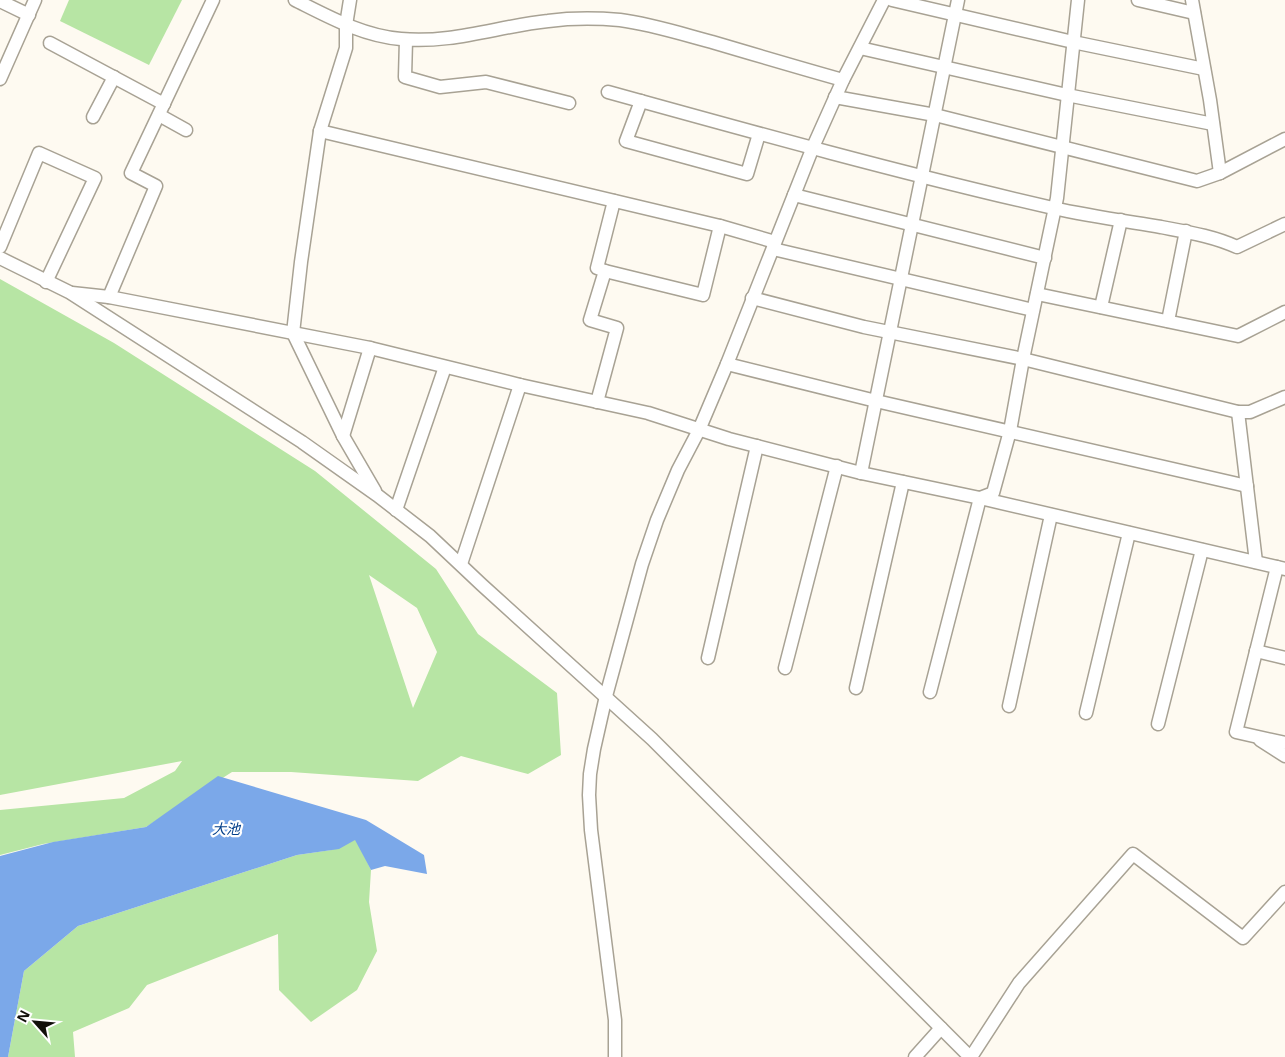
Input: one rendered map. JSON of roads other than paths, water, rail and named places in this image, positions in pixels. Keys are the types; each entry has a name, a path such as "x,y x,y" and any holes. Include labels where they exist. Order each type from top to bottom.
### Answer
{"street":[{"path":"0,79 36,0"},
{"path":"109,297 156,186 131,172 213,0"},
{"path":"295,0 346,25 369,33 406,40 457,37 547,21 620,20 665,29 843,80"},
{"path":"350,0 346,25 346,48 320,131 293,333 343,436 377,495"},
{"path":"615,1057 615,1020 591,830 589,795 594,749 606,696 642,564 657,520 727,364 812,147 843,80 884,0"},
{"path":"892,0 1073,42 1204,69"},
{"path":"861,473 958,0"},
{"path":"980,498 993,493 1010,431 1055,208 1078,0"},
{"path":"1138,0 1194,13"},
{"path":"1192,0 1220,173"},
{"path":"0,1 29,15"},
{"path":"406,40 405,77 440,87 486,82 569,103"},
{"path":"50,43 114,77 161,109 186,130"},
{"path":"860,48 944,68 1213,124"},
{"path":"93,117 114,77"},
{"path":"608,92 759,134 922,176 1055,208 1186,232 1226,242 1237,247 1285,224"},
{"path":"836,97 935,115 1197,181 1220,173 1285,139"},
{"path":"641,101 626,141 747,174 759,134"},
{"path":"320,131 720,226 774,245 901,280 1033,310"},
{"path":"0,247 39,153 95,178 46,282"},
{"path":"794,195 1045,258"},
{"path":"614,201 597,268 703,295 720,226"},
{"path":"1101,307 1121,220"},
{"path":"1168,321 1186,232"},
{"path":"0,258 69,292 302,442 377,495 430,536 652,739 971,1057 1019,983 1133,854 1243,938 1285,892"},
{"path":"597,402 617,328 590,320 605,271"},
{"path":"69,292 109,297 370,348 520,385 648,413 698,430 861,473 980,498 1281,568 1256,651 1236,732 1285,743"},
{"path":"1037,294 1238,336 1285,312"},
{"path":"752,298 864,327 1023,359 1238,412 1250,412 1285,396"},
{"path":"343,436 370,348"},
{"path":"727,364 876,401 1247,486"},
{"path":"396,510 445,367"},
{"path":"461,564 520,385"},
{"path":"1238,412 1256,562"},
{"path":"708,658 757,446"},
{"path":"785,668 837,466"},
{"path":"856,688 903,482"},
{"path":"930,692 980,498"},
{"path":"1009,706 1051,515"},
{"path":"1086,713 1129,533"},
{"path":"1158,724 1202,550"},
{"path":"1256,651 1285,658"},
{"path":"1253,736 1285,756"},
{"path":"915,1057 941,1028"}],"water":[{"name":"大池","path":"218,776 366,820 424,855 427,874 385,866 371,870 355,840 339,849 297,855 78,926 24,971 8,1057 0,1057 0,856 53,842 146,827"}]}
